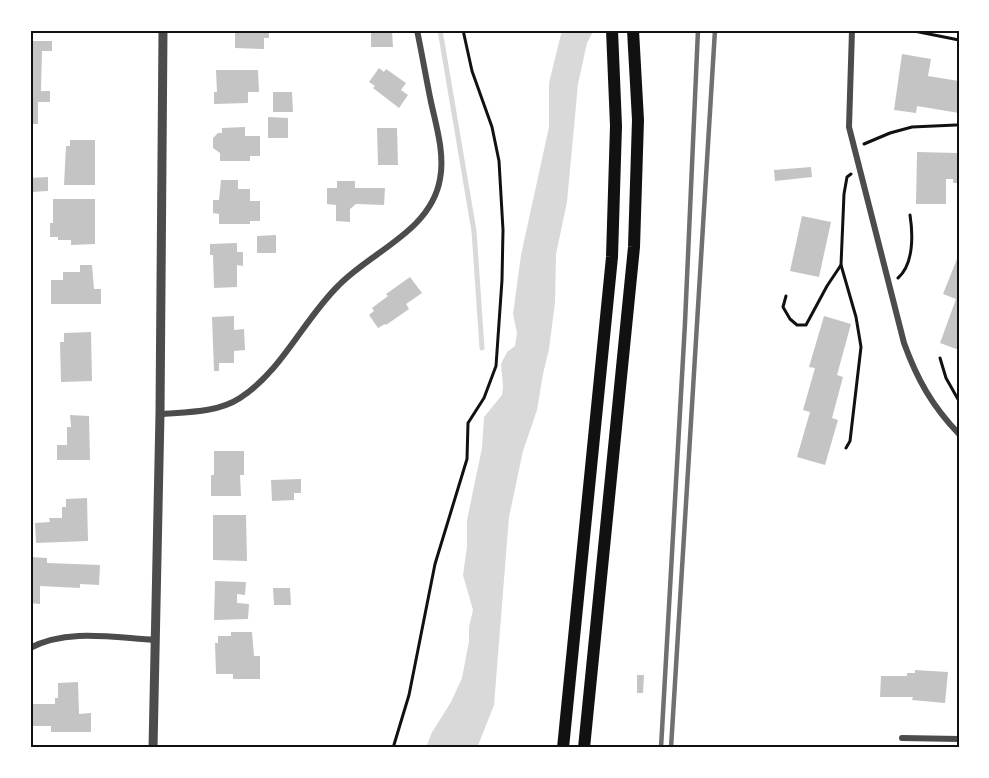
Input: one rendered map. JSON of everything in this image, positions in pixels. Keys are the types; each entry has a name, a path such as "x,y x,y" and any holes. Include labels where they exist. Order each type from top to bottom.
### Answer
{"highway":[{"path":"563,748 612,257 616,126 612,30"},
{"path":"584,748 634,247 638,120 633,30"}],"street":[{"path":"153,748 160,414 163,30"},
{"path":"160,414 211,409 240,398 268,374 337,286 357,267 414,227 424,213 440,180 441,165 437,129 417,30"},
{"path":"852,30 849,127 903,343 914,370 935,408 959,434"},
{"path":"30,648 61,637 156,640"},
{"path":"902,738 959,739"}],"path":[{"path":"393,748 409,695 435,564 467,459 468,423 484,398 496,366 502,280 500,161 492,127 472,71 463,30"},
{"path":"909,30 959,40"},
{"path":"854,148 890,133 912,127 956,125"},
{"path":"846,448 850,441 861,347 856,317 841,265 844,194 847,177 858,166"},
{"path":"890,285 902,275 908,261 913,232 910,214"},
{"path":"786,296 783,307 790,319 797,325 807,325 827,286 841,265"},
{"path":"940,357 946,378 959,401"}],"shaded area":[{"path":"562,30 594,30 587,43 578,84 567,202 556,254 555,303 549,349 537,410 523,451 509,517 494,705 477,748 426,748 431,734 451,702 462,678 473,610 463,575 467,547 467,520 482,448 484,417 502,395 501,364 507,352 515,346 517,333 513,314 521,255 549,127 549,83"}],"building":[{"path":"235,30 269,30 269,38 264,38 264,49 235,48"},
{"path":"371,30 392,30 393,47 371,47"},
{"path":"30,41 52,41 52,51 42,51 41,91 50,91 50,102 38,102 38,124 30,124"},
{"path":"902,54 931,59 928,76 959,81 959,113 917,106 916,113 894,110"},
{"path":"379,68 384,72 386,69 406,83 401,90 408,95 399,108 373,88 375,86 369,82"},
{"path":"216,70 258,70 259,92 248,92 248,103 214,104 214,92 217,92"},
{"path":"273,92 292,92 293,112 273,112"},
{"path":"268,117 288,118 288,138 268,138"},
{"path":"245,127 245,136 260,136 260,156 250,156 250,161 220,161 220,153 213,148 213,138 218,133 222,133 222,128"},
{"path":"377,128 397,128 398,165 378,165"},
{"path":"70,140 95,140 95,185 64,185 66,146 70,146"},
{"path":"917,152 959,153 959,183 953,183 953,179 946,179 946,204 916,204"},
{"path":"811,167 812,177 775,181 774,170"},
{"path":"48,177 48,191 31,192 30,178"},
{"path":"221,180 238,180 238,189 250,189 250,201 260,201 260,221 250,221 250,224 219,224 219,214 213,213 213,200 219,200"},
{"path":"337,181 355,181 355,188 385,188 384,205 356,204 350,209 350,222 336,221 336,205 327,204 327,188 337,188"},
{"path":"53,199 95,199 95,244 71,245 71,240 58,240 58,237 50,237 50,223 53,223"},
{"path":"802,216 831,222 819,277 790,271"},
{"path":"276,235 276,253 257,253 257,236"},
{"path":"237,243 237,252 243,252 243,266 237,265 237,287 214,288 213,255 210,255 210,244"},
{"path":"959,254 959,350 940,343 956,299 943,294"},
{"path":"80,265 92,265 94,289 101,289 101,304 51,304 51,280 63,280 63,272 80,272"},
{"path":"410,277 422,293 406,304 409,309 378,328 369,315 374,311 372,308 388,296 386,294"},
{"path":"234,316 234,330 244,329 245,350 234,351 234,363 219,363 219,371 214,371 212,317"},
{"path":"824,316 851,324 837,375 843,377 832,418 838,420 825,465 797,457 810,412 803,410 815,368 809,367"},
{"path":"91,332 92,381 61,382 60,342 64,342 64,333"},
{"path":"70,415 89,416 90,460 57,460 57,445 67,445 67,427 71,427"},
{"path":"214,451 244,451 244,475 240,475 241,496 211,496"},
{"path":"301,479 301,493 294,493 294,500 272,501 271,480"},
{"path":"87,498 88,541 36,543 35,523 50,522 49,518 62,518 62,507 66,507 66,499"},
{"path":"213,515 246,515 247,561 213,560"},
{"path":"30,557 47,558 47,563 100,565 99,585 80,584 80,588 40,586 40,604 30,603"},
{"path":"215,581 246,582 245,595 237,594 237,603 249,604 248,619 214,620"},
{"path":"273,588 290,588 291,605 274,605"},
{"path":"231,632 252,632 254,656 260,656 260,679 233,679 233,674 216,674 215,643 218,643 218,636 231,636"},
{"path":"915,670 948,672 945,703 912,700 913,697 880,697 881,676 907,676 907,673 915,673"},
{"path":"637,675 644,675 643,693 637,693"},
{"path":"78,682 79,714 91,713 91,732 51,732 51,726 32,726 32,704 55,704 55,698 58,698 58,683"}],"waterway":[{"path":"440,30 474,231 482,348"}],"railway":[{"path":"661,748 685,323 698,30"},
{"path":"671,748 715,30"}]}
